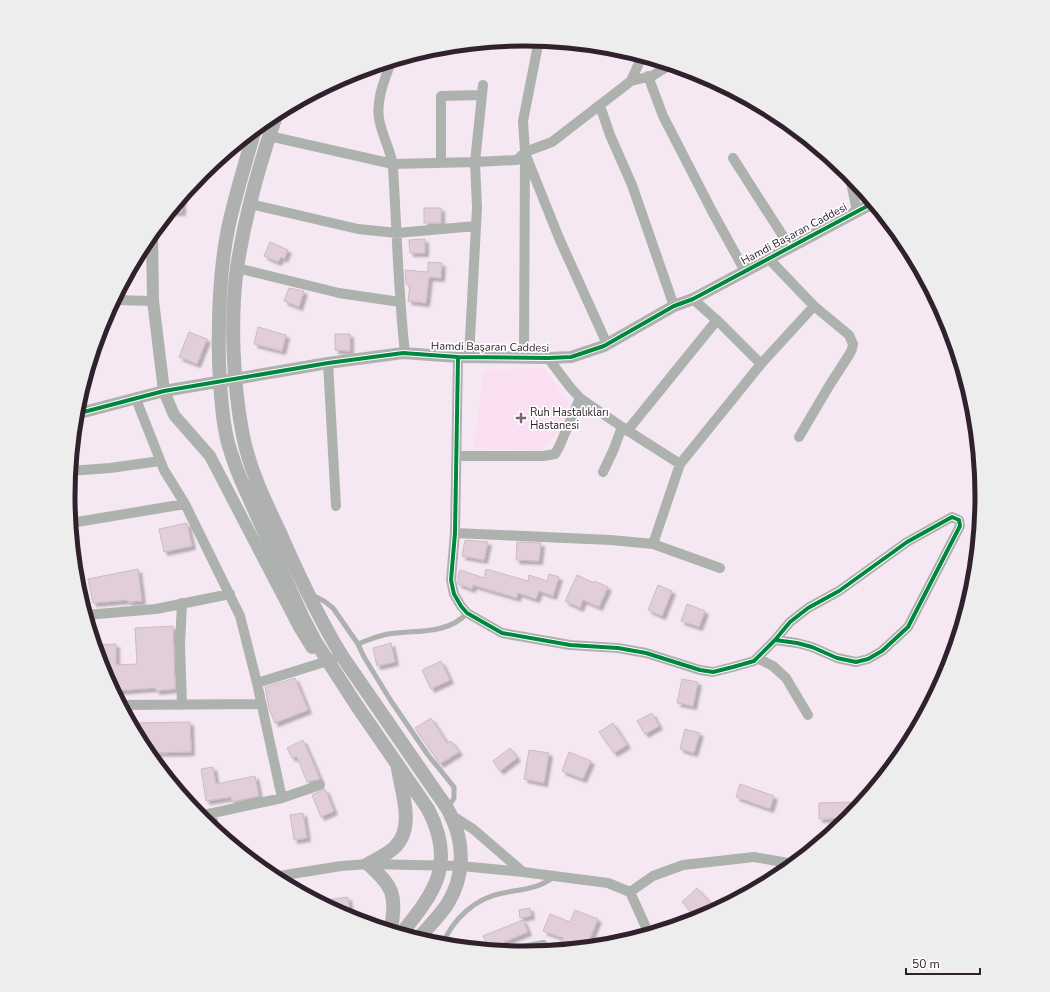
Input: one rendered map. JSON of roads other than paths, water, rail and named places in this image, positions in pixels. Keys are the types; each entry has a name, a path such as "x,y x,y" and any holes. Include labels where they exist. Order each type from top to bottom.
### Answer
{"main road":[{"path":"274,123 269,136 250,204 237,268 234,327 235,378 243,437 251,466 262,494 327,633 449,812 458,830 461,844 461,866 459,878 448,904 422,934"},
{"path":"253,138 228,227 222,261 218,318 220,381 222,410 226,434 232,457 241,480 324,661 397,764 436,823 440,836 442,852 438,877 432,891 404,930"},
{"path":"392,926 394,906 392,891 383,878 368,864 395,848 403,836 406,823 405,805 397,764"}],"street":[{"path":"524,357 523,121 538,46"},
{"path":"631,81 640,61"},
{"path":"389,67 380,99 379,118 393,164 400,302 405,353"},
{"path":"269,136 393,164 517,160 524,152 552,142 631,81 648,76 664,68"},
{"path":"648,76 663,116 713,213 745,270"},
{"path":"483,85 475,162 476,226 457,456 455,533 451,580 454,594 467,613 502,633 570,645 618,648 646,653 700,670 713,672 754,661 790,622 808,608 839,591 907,542 952,517 959,520 960,526 908,627 882,651 868,659 856,662 837,658 812,647 775,640"},
{"path":"441,163 441,96 482,95"},
{"path":"600,106 610,135 632,185 674,306"},
{"path":"524,152 607,344"},
{"path":"733,158 790,247"},
{"path":"852,188 857,211"},
{"path":"250,204 358,229 397,233 476,226"},
{"name":"Hamdi Başaran Caddesi","path":"83,412 164,392 235,378 328,363 405,353 464,357 571,357 607,344 674,306 693,299 868,205"},
{"path":"152,244 153,301 164,392 174,415 210,456 299,627 324,661"},
{"path":"768,258 814,306 852,339 852,349 799,437"},
{"path":"237,268 338,293 400,302"},
{"path":"693,299 762,364"},
{"path":"120,300 153,301"},
{"path":"653,544 680,464 762,364 814,306"},
{"path":"603,472 625,429 717,320"},
{"path":"548,358 580,398 680,464"},
{"path":"328,363 336,506"},
{"path":"457,456 543,456 555,454 580,398"},
{"path":"136,399 164,470 185,504 240,616 257,683 282,798"},
{"path":"76,471 110,468 160,460"},
{"path":"76,522 185,504"},
{"path":"455,533 611,540 653,544 720,568"},
{"path":"91,615 156,609 230,594"},
{"path":"182,603 180,646 182,705"},
{"path":"257,683 342,656"},
{"path":"757,658 773,666 786,678 808,715"},
{"path":"126,705 261,704"},
{"path":"208,815 282,798 320,785"},
{"path":"449,812 473,829 523,872"},
{"path":"212,814 213,819"},
{"path":"630,892 654,876 683,865 754,857 786,863"},
{"path":"283,875 341,866 368,864 441,865 523,872 608,883 630,892 647,929"}],"lane":[{"path":"308,594 324,601 333,608 358,644 364,657 428,755 454,787 454,798 449,812"},
{"path":"358,644 372,638 388,634 431,630 450,625 462,619 467,613"},
{"path":"445,938 458,918 475,904 501,893 534,888 546,883 555,876"}],"place":[{"name":"Ruh Hastalıkları Hastanesi","path":"521,418"}]}
